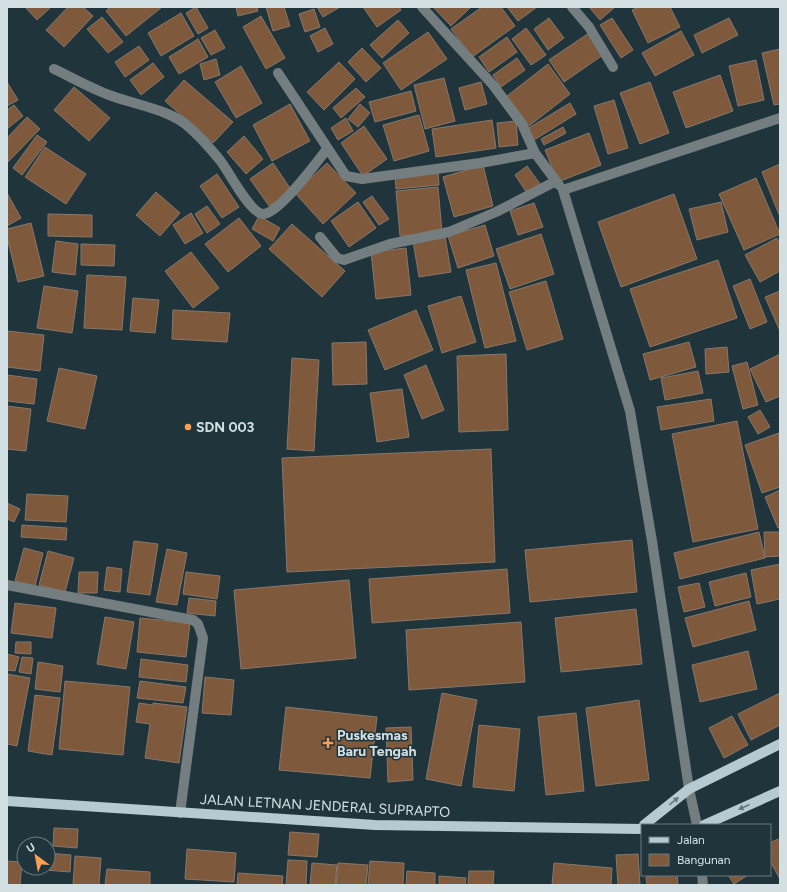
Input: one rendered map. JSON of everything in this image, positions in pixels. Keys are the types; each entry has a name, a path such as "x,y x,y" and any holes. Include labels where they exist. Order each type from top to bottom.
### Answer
{"main road":[{"name":"JALAN LETNAN JENDERAL SUPRAPTO","path":"646,824 689,789 780,744"},
{"path":"706,824 780,791"},
{"name":"JALAN LETNAN JENDERAL SUPRAPTO","path":"7,801 375,825 641,827"}],"street":[{"path":"422,7 493,85 522,124 535,153 563,190 630,411 652,541 689,789 697,824"},
{"path":"572,7 589,27 613,67"},
{"path":"54,69 110,96 176,117 189,127 220,159 248,203 257,212 264,214 272,210 288,196 327,149"},
{"path":"278,73 346,176 362,179 480,163 535,153"},
{"path":"563,190 780,118"},
{"path":"320,237 337,258 344,260 390,244 449,232 496,212 556,181"},
{"path":"7,585 192,620 198,624 203,638 180,813"}],"building":[{"path":"25,7 51,7 37,20"},
{"path":"68,7 83,7 93,16 64,47 46,30"},
{"path":"110,7 162,7 126,36 106,11"},
{"path":"196,7 208,28 198,34 186,13"},
{"path":"236,7 257,7 258,11 238,16"},
{"path":"266,7 284,7 290,26 273,31"},
{"path":"317,7 340,7 323,17"},
{"path":"363,7 399,7 401,10 377,27"},
{"path":"433,7 471,7 451,26"},
{"path":"482,7 501,7 515,26 472,57 451,29"},
{"path":"507,7 537,7 518,21"},
{"path":"589,7 615,7 600,20"},
{"path":"639,7 670,7 680,27 648,43 632,10"},
{"path":"314,9 320,27 305,32 299,14"},
{"path":"181,13 194,36 161,56 148,33"},
{"path":"261,16 285,58 266,69 243,27"},
{"path":"102,17 123,42 108,53 87,29"},
{"path":"549,18 564,38 548,50 534,29"},
{"path":"612,18 633,50 621,58 600,25"},
{"path":"729,18 738,35 702,53 694,35"},
{"path":"398,20 409,33 382,58 370,45"},
{"path":"325,28 333,44 318,52 310,36"},
{"path":"526,28 546,55 531,65 512,39"},
{"path":"215,30 225,48 211,55 201,38"},
{"path":"681,31 694,55 655,76 642,53"},
{"path":"428,32 447,59 401,90 383,63"},
{"path":"589,33 603,55 564,82 549,60"},
{"path":"507,37 517,52 489,72 479,57"},
{"path":"198,39 208,57 179,74 169,57"},
{"path":"139,46 149,60 125,77 115,62"},
{"path":"362,48 381,68 366,82 348,62"},
{"path":"780,49 780,104 774,105 762,53"},
{"path":"517,58 525,70 501,87 493,75"},
{"path":"216,59 220,75 204,80 200,64"},
{"path":"756,60 764,100 738,106 729,66"},
{"path":"339,62 355,79 324,110 307,92"},
{"path":"153,63 164,77 141,95 130,80"},
{"path":"548,64 570,94 529,126 507,96"},
{"path":"241,66 262,103 236,118 215,82"},
{"path":"720,75 733,111 686,128 673,92"},
{"path":"444,78 455,121 425,129 414,85"},
{"path":"184,80 233,122 213,143 165,101"},
{"path":"7,82 18,100 7,106"},
{"path":"481,82 487,104 465,110 459,88"},
{"path":"650,82 669,133 640,144 620,93"},
{"path":"74,87 110,118 89,141 54,110"},
{"path":"356,88 365,97 341,118 333,108"},
{"path":"411,91 416,111 375,122 369,102"},
{"path":"614,100 628,148 608,154 594,106"},
{"path":"570,103 576,114 534,140 527,129"},
{"path":"290,104 310,141 272,161 253,125"},
{"path":"360,104 370,113 358,127 348,119"},
{"path":"14,105 23,116 7,129 7,110"},
{"path":"419,115 429,151 394,161 383,125"},
{"path":"27,117 40,129 8,162 7,138"},
{"path":"346,118 353,131 338,140 331,128"},
{"path":"492,120 496,148 436,157 432,129"},
{"path":"516,121 518,145 499,147 497,123"},
{"path":"364,126 387,159 363,176 341,143"},
{"path":"563,127 566,133 544,145 541,139"},
{"path":"589,133 601,165 558,182 545,150"},
{"path":"37,135 47,142 22,175 13,168"},
{"path":"244,136 263,159 246,174 227,152"},
{"path":"45,147 86,174 66,204 25,177"},
{"path":"273,163 292,191 269,206 250,179"},
{"path":"327,163 356,193 323,224 295,193"},
{"path":"780,164 780,217 762,172"},
{"path":"483,165 493,206 454,217 443,177"},
{"path":"527,166 540,184 527,193 515,175"},
{"path":"438,171 439,185 396,189 395,175"},
{"path":"217,174 239,207 222,218 200,186"},
{"path":"756,178 780,234 744,250 719,194"},
{"path":"438,187 442,232 400,236 396,191"},
{"path":"156,192 180,213 160,236 136,215"},
{"path":"7,193 21,218 7,226"},
{"path":"674,194 697,259 621,287 598,222"},
{"path":"372,196 389,219 379,225 363,202"},
{"path":"358,202 376,228 349,247 331,221"},
{"path":"721,202 728,232 697,240 689,209"},
{"path":"534,203 543,227 518,235 510,211"},
{"path":"207,206 220,224 207,233 195,214"},
{"path":"191,213 203,233 185,244 173,225"},
{"path":"48,214 92,215 92,237 48,236"},
{"path":"259,216 280,228 273,241 252,229"},
{"path":"239,218 261,246 228,272 205,244"},
{"path":"31,223 44,276 18,282 7,237 7,229"},
{"path":"292,224 345,271 322,297 269,249"},
{"path":"485,225 494,256 458,268 448,236"},
{"path":"541,234 554,274 510,289 496,249"},
{"path":"445,236 451,272 419,277 413,241"},
{"path":"777,238 780,245 780,271 760,282 745,255"},
{"path":"56,241 78,244 75,275 52,272"},
{"path":"81,244 115,245 114,266 81,265"},
{"path":"406,248 411,295 376,299 371,252"},
{"path":"191,252 219,288 193,308 165,271"},
{"path":"718,260 737,318 650,347 630,289"},
{"path":"496,263 516,341 485,348 466,270"},
{"path":"87,275 126,277 122,330 84,328"},
{"path":"750,279 767,322 750,329 733,286"},
{"path":"546,281 563,339 527,350 509,292"},
{"path":"44,286 78,291 72,333 37,328"},
{"path":"780,291 780,331 765,297"},
{"path":"461,296 476,342 442,353 428,306"},
{"path":"133,298 159,300 155,333 130,331"},
{"path":"173,310 230,313 227,342 172,339"},
{"path":"416,310 433,350 385,370 368,330"},
{"path":"7,331 44,335 40,371 7,367"},
{"path":"366,342 367,384 333,385 332,343"},
{"path":"689,342 696,367 650,380 643,354"},
{"path":"727,347 729,372 706,374 705,349"},
{"path":"506,354 508,430 459,432 457,356"},
{"path":"780,354 780,396 766,402 750,369"},
{"path":"292,358 319,360 314,451 287,449"},
{"path":"747,362 758,405 743,409 732,366"},
{"path":"426,365 444,410 422,419 404,375"},
{"path":"59,368 97,376 85,429 47,421"},
{"path":"698,371 703,393 665,400 661,378"},
{"path":"7,375 37,379 34,404 7,401"},
{"path":"402,389 409,437 377,442 370,393"},
{"path":"711,399 714,421 661,430 657,407"},
{"path":"7,406 31,409 26,451 7,449"},
{"path":"760,410 770,427 758,434 748,417"},
{"path":"737,421 758,529 693,542 672,434"},
{"path":"779,433 780,487 762,493 745,445"},
{"path":"491,449 495,562 287,572 282,458"},
{"path":"780,490 780,527 778,528 765,497"},
{"path":"27,494 68,496 66,522 25,520"},
{"path":"7,503 20,509 14,522 7,519"},
{"path":"22,525 67,528 66,540 21,537"},
{"path":"759,532 765,558 680,579 674,553"},
{"path":"764,532 780,532 780,556 765,557"},
{"path":"632,540 637,592 530,602 525,550"},
{"path":"134,541 158,544 150,595 127,592"},
{"path":"24,548 43,553 35,586 15,581"},
{"path":"167,549 187,553 177,605 156,602"},
{"path":"48,551 74,558 65,592 39,585"},
{"path":"780,564 780,599 757,604 751,570"},
{"path":"107,567 122,569 120,592 104,590"},
{"path":"507,569 510,613 372,623 369,579"},
{"path":"79,572 98,572 97,593 78,593"},
{"path":"186,572 220,576 217,599 183,594"},
{"path":"746,573 751,597 715,606 709,582"},
{"path":"349,580 356,658 241,669 234,590"},
{"path":"699,583 705,607 684,612 678,587"},
{"path":"189,598 216,601 215,616 187,613"},
{"path":"749,601 756,630 693,647 685,618"},
{"path":"15,603 56,608 52,638 11,633"},
{"path":"636,609 642,664 561,672 555,618"},
{"path":"105,617 134,622 126,669 97,664"},
{"path":"140,618 190,623 186,657 137,652"},
{"path":"521,622 525,682 409,690 406,630"},
{"path":"16,642 31,642 31,654 15,653"},
{"path":"748,651 757,689 700,702 692,665"},
{"path":"7,654 19,657 15,671 7,670"},
{"path":"22,657 33,658 31,674 19,672"},
{"path":"141,659 188,665 186,682 139,677"},
{"path":"38,662 63,666 60,692 35,689"},
{"path":"7,674 30,678 17,746 7,744"},
{"path":"205,677 234,680 231,715 202,713"},
{"path":"65,681 130,687 123,755 59,749"},
{"path":"140,681 186,687 183,703 137,698"},
{"path":"442,693 477,700 461,786 426,779"},
{"path":"780,693 780,725 751,740 738,714"},
{"path":"35,695 60,698 52,755 28,751"},
{"path":"639,700 649,780 596,786 586,708"},
{"path":"139,703 187,707 179,763 145,758 150,724 136,722"},
{"name":"Puskesmas Baru Tengah","path":"286,707 377,717 370,778 279,770"},
{"path":"576,713 584,791 546,795 538,717"},
{"path":"732,716 748,745 724,758 709,728"},
{"path":"479,725 520,729 514,791 473,787"},
{"path":"411,727 413,780 388,782 386,728"},
{"path":"54,828 78,829 77,848 56,846 56,836 54,836"},
{"path":"290,832 319,834 317,857 288,855"},
{"path":"778,839 780,843 780,879 771,863 771,842"},
{"path":"187,849 236,853 234,882 185,879"},
{"path":"56,854 71,855 70,872 56,871"},
{"path":"638,854 640,885 618,885 616,855"},
{"path":"75,856 101,858 99,885 73,885"},
{"path":"288,860 307,861 306,885 286,885"},
{"path":"7,861 16,862 16,876 21,876 20,885 7,885"},
{"path":"370,861 404,863 403,885 368,885"},
{"path":"312,863 337,865 335,885 310,885"},
{"path":"338,863 368,865 366,885 336,885"},
{"path":"554,863 612,868 611,885 552,885"},
{"path":"107,869 150,872 150,885 105,885"},
{"path":"407,871 435,873 435,885 406,885"},
{"path":"469,871 494,871 493,885 468,885"},
{"path":"238,873 283,876 282,885 237,885"},
{"path":"439,876 466,878 465,885 439,885"},
{"path":"677,876 678,885 647,885 646,877"},
{"path":"729,876 746,876 734,884"}],"place":[{"name":"SDN 003","path":"188,427"},
{"name":"Puskesmas Baru Tengah","path":"328,743"}]}
